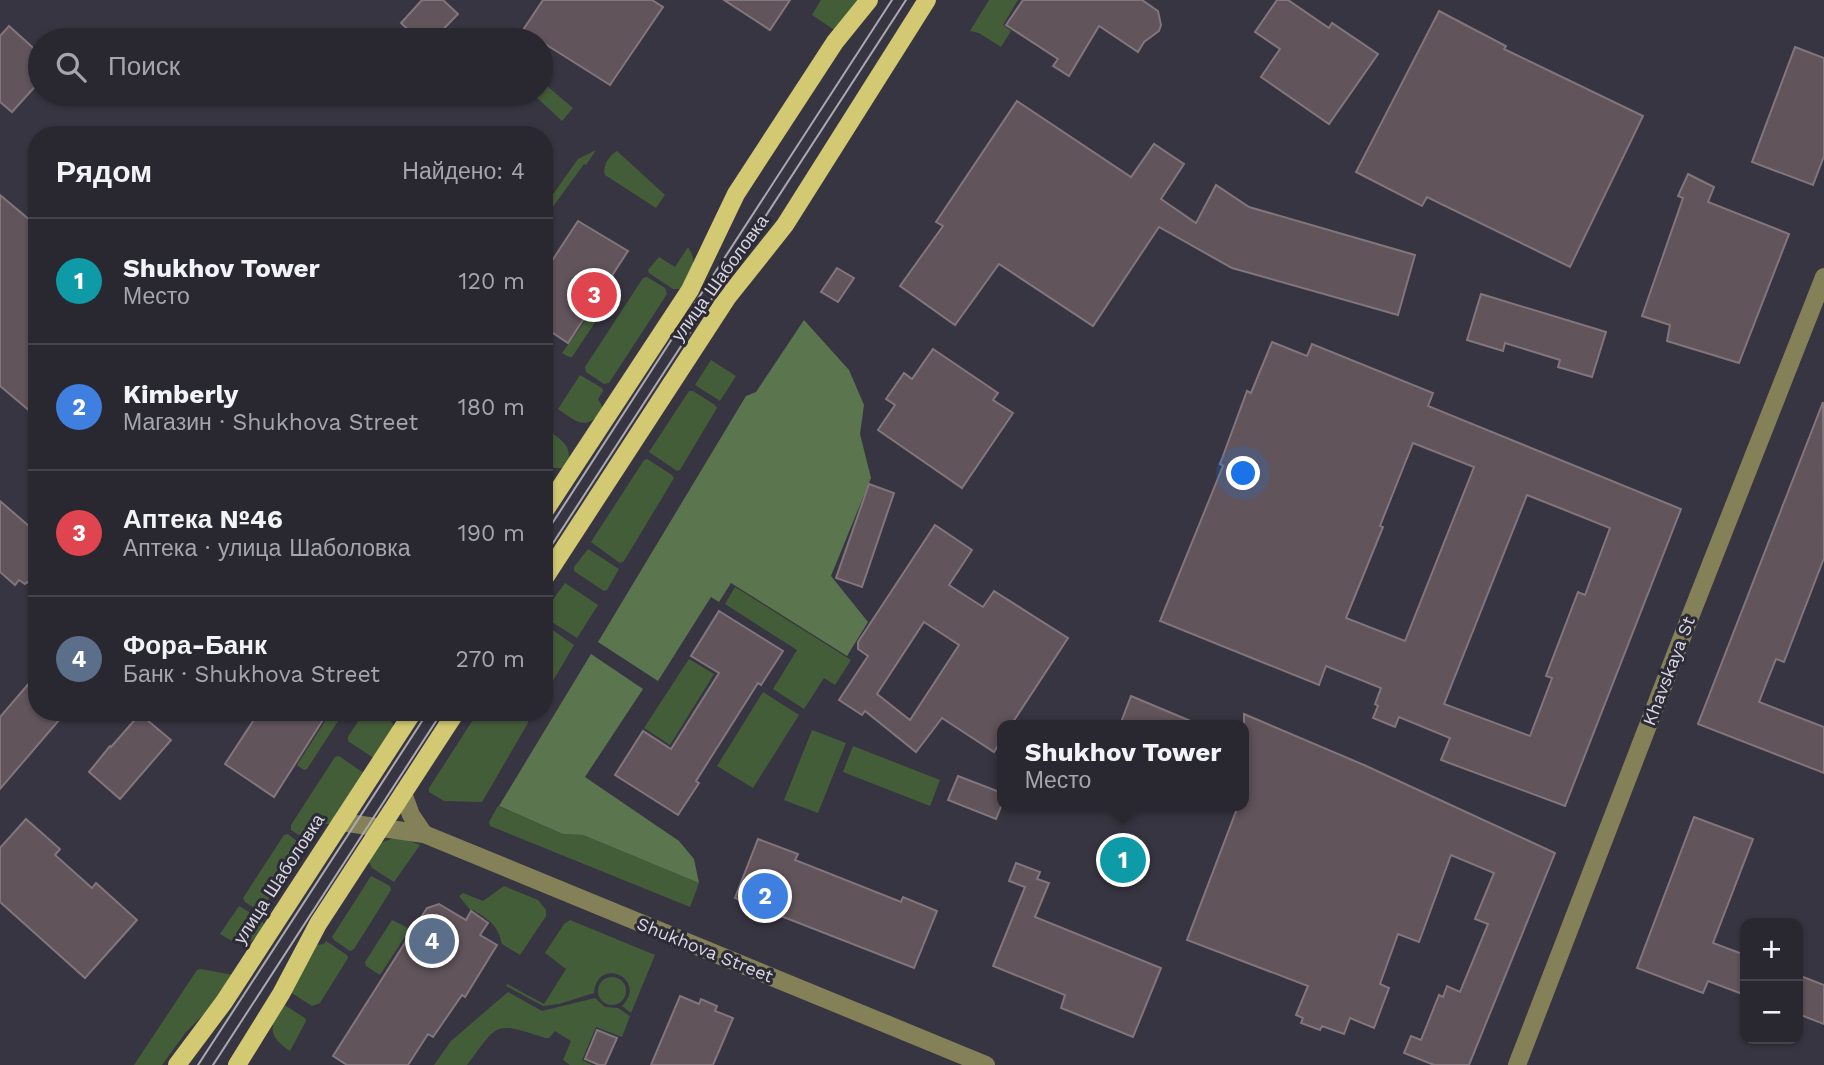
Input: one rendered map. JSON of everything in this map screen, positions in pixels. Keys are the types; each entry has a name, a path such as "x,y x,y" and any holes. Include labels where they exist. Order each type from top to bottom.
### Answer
{"main road":[{"name":"улица Шаболовка","path":"553,498 690,290 736,194 835,42 869,0"},
{"name":"улица Шаболовка","path":"553,565 727,298 785,225 927,0"},
{"name":"улица Шаболовка","path":"177,1065 224,1002 406,721"},
{"path":"237,1065 281,994 318,923 450,721"}],"street":[{"name":"Khavskaya St","path":"1517,1065 1824,277"},
{"path":"403,793 411,816 424,834"},
{"name":"Shukhova Street","path":"341,822 424,834 986,1065"}],"green space":[{"path":"821,0 861,0 836,31 812,15"},
{"path":"989,0 1018,0 1003,25 1011,31 1001,47 979,33 970,31"},
{"path":"553,91 573,108 562,121 545,105 553,105"},
{"path":"596,150 553,207 553,194 578,159"},
{"path":"617,151 665,195 656,208 605,175 607,162"},
{"path":"688,247 693,263 682,289 673,289 649,273 648,270 659,257 675,267"},
{"path":"647,277 665,288 667,294 609,383 604,384 586,372 585,367 643,278"},
{"path":"594,303 604,309 572,357 569,357 562,353 585,321 583,320"},
{"path":"804,320 849,370 864,405 860,434 871,478 831,576 868,622 847,656 731,583 719,602 711,597 658,681 598,642 746,396 756,392"},
{"path":"711,360 736,376 720,401 695,385"},
{"path":"580,375 603,391 598,399 604,410 586,423 576,421 558,409"},
{"path":"689,391 717,408 677,471 649,452"},
{"path":"553,434 565,444 569,454 567,468 554,468"},
{"path":"647,459 674,478 624,561 620,563 591,542"},
{"path":"588,549 619,569 607,590 604,591 574,571 574,567"},
{"path":"565,583 598,605 577,638 553,623 553,600"},
{"path":"735,587 851,660 835,685 824,678 804,709 773,689 797,650 725,604"},
{"path":"553,630 574,645 553,681"},
{"path":"591,654 643,689 585,777 679,841 694,859 699,883 583,835 563,834 499,806 550,721 553,721"},
{"path":"689,659 714,674 670,745 644,728"},
{"path":"763,692 799,715 753,788 717,766"},
{"path":"325,721 338,721 307,769 297,765"},
{"path":"358,721 391,721 394,727 375,759 348,741"},
{"path":"472,721 528,721 482,802 444,801 429,792"},
{"path":"812,730 846,743 818,813 784,800"},
{"path":"853,746 940,780 930,806 843,772"},
{"path":"339,756 365,774 332,824 319,824 310,838 305,839 291,830 291,825 335,757"},
{"path":"498,806 563,834 583,835 699,883 690,907 490,826 489,822"},
{"path":"288,834 303,846 262,909 257,910 243,898 284,835"},
{"path":"394,838 420,845 394,882 372,868 368,860 380,843"},
{"path":"371,876 390,886 391,890 354,949 350,951 332,937"},
{"path":"504,886 538,900 546,910 546,916 520,955 502,944 492,923 471,911 459,896 463,893 483,901"},
{"path":"239,906 261,919 265,926 254,939 245,944 220,934"},
{"path":"392,920 410,929 380,975 366,966 365,962"},
{"path":"570,920 655,955 631,1013 622,1006 629,996 626,980 611,973 603,975 597,982 594,993 543,1006 506,986 507,984 544,1004 566,969 545,953 564,924"},
{"path":"326,941 348,958 320,1003 312,1006 290,992 316,945"},
{"path":"197,970 233,975 211,1007 186,1032 162,1065 134,1065"},
{"path":"612,977 622,981 626,991 622,1001 612,1005 602,1001 598,991 602,981"},
{"path":"508,992 542,1011 595,998 605,1007 618,1008 630,1016 622,1037 596,1027 582,1060 592,1065 570,1065 563,1060 571,1041 555,1031 549,1038 545,1038 506,1028 498,1029 492,1034 467,1065 434,1065 451,1041"},
{"path":"283,1004 306,1021 290,1051 277,1040 273,1029 275,1018"}],"building":[{"path":"422,0 443,0 458,14 445,28 406,28 401,23"},
{"path":"543,0 652,0 663,7 610,85 553,49 553,28 524,28"},
{"path":"724,0 790,0 770,30"},
{"path":"1023,0 1142,0 1158,11 1161,25 1159,31 1144,42 1138,52 1099,26 1069,76 1053,66 1058,59 1006,25"},
{"path":"1277,0 1288,0 1329,28 1332,23 1378,54 1329,124 1261,77 1280,49 1255,32"},
{"path":"1439,11 1506,46 1504,49 1643,116 1570,267 1427,197 1422,206 1356,172"},
{"path":"9,26 28,43 28,94 12,112 0,102 0,36"},
{"path":"1795,47 1824,58 1824,156 1813,185 1752,162"},
{"path":"1017,101 1131,177 1154,144 1184,164 1161,199 1196,223 1216,185 1249,207 1415,255 1398,315 1232,268 1159,227 1093,326 999,264 955,325 900,286 943,226 936,222"},
{"path":"1688,174 1714,187 1708,202 1789,234 1739,363 1667,341 1670,325 1642,316 1683,198 1678,196"},
{"path":"0,195 28,218 28,409 0,386"},
{"path":"578,221 628,251 568,343 553,333 553,259"},
{"path":"837,268 854,278 838,302 821,292"},
{"path":"1481,294 1606,332 1592,377 1558,367 1560,360 1505,343 1503,351 1467,340"},
{"path":"1272,342 1307,356 1312,344 1433,393 1428,406 1681,509 1565,806 1441,760 1450,738 1399,717 1395,727 1373,718 1381,688 1326,666 1319,685 1160,621 1223,466 1220,464 1247,391 1251,393","holes":["1413,443 1474,467 1405,641 1346,618","1527,495 1610,528 1585,595 1578,592 1546,676 1552,678 1530,736 1444,704"]},
{"path":"933,349 998,393 993,400 1013,413 962,488 878,430 895,405 886,399 904,373 912,379"},
{"path":"1823,402 1824,558 1784,662 1776,659 1759,702 1824,727 1824,773 1698,724"},
{"path":"869,484 894,493 862,587 836,578"},
{"path":"0,501 28,525 28,583 19,580 15,585 0,572"},
{"path":"935,525 972,550 949,585 983,607 994,591 1068,638 1014,720 997,720 997,747 994,752 942,718 916,752 865,711 862,715 839,700 868,656 858,649 858,642","holes":["924,622 959,645 910,720 877,694"]},
{"path":"719,611 783,651 761,685 758,683 696,781 699,783 678,815 615,775 643,731 671,749 719,673 691,656"},
{"path":"28,684 28,721 58,721 0,789 0,717"},
{"path":"1131,696 1188,720 1122,720"},
{"path":"1244,714 1364,765 1555,853 1469,1065 1434,1065 1404,1053 1411,1036 1421,1040 1439,995 1443,997 1447,986 1460,992 1488,924 1475,919 1494,873 1451,855 1419,942 1398,934 1380,984 1389,988 1374,1028 1350,1018 1344,1034 1322,1026 1320,1030 1301,1023 1303,1018 1296,1015 1308,986 1187,940 1236,811 1249,811 1249,720 1244,720"},
{"path":"134,721 148,721 171,740 120,799 89,772"},
{"path":"253,721 322,721 274,797 225,764"},
{"path":"958,776 997,791 997,811 999,811 996,819 948,800"},
{"path":"1694,817 1753,839 1713,943 1740,953 1740,993 1708,981 1703,993 1637,968"},
{"path":"26,819 60,849 55,855 92,888 96,883 137,920 85,978 0,902 0,848"},
{"path":"758,839 798,854 795,860 901,902 903,897 937,911 914,968 735,898"},
{"path":"1016,863 1040,872 1037,879 1049,883 1035,917 1161,968 1133,1037 1061,1008 1065,995 993,966 1025,887 1009,881"},
{"path":"439,904 466,920 471,911 488,923 480,935 497,945 465,997 462,995 433,1037 428,1034 408,1065 347,1065 333,1056 427,908"},
{"path":"1803,977 1824,985 1824,1024 1803,1016"},
{"path":"680,996 699,1004 701,999 717,1006 715,1011 733,1018 713,1065 651,1065"},
{"path":"597,1030 617,1038 605,1065 585,1059"}],"tram line":[{"path":"553,522 892,0"},
{"path":"553,543 906,0"},
{"path":"198,1065 422,721"},
{"path":"213,1065 436,721"}],"place":[{"name":"Аптека №46","path":"594,295"},
{"name":"Shukhov Tower","path":"1123,860"},
{"name":"Kimberly","path":"765,896"},
{"name":"Фора-Банк","path":"432,941"}]}
